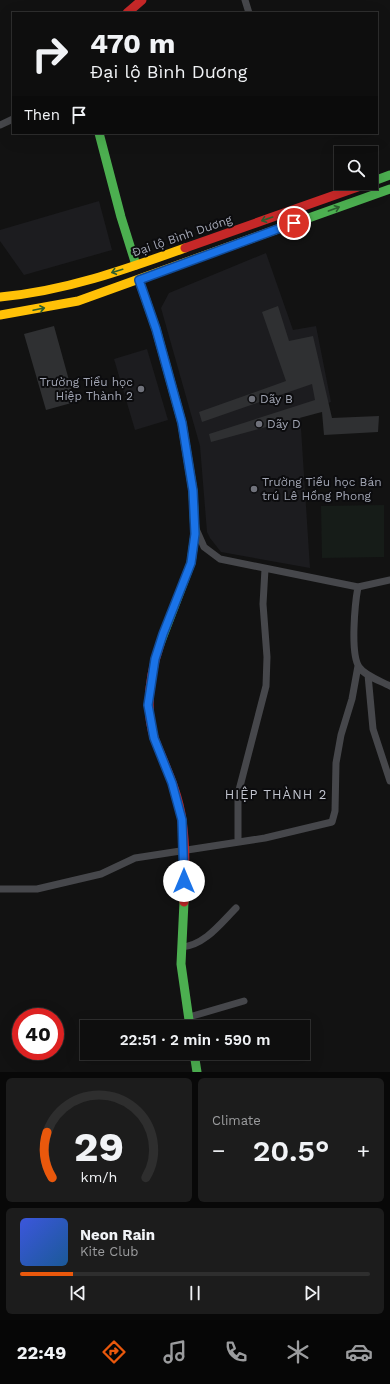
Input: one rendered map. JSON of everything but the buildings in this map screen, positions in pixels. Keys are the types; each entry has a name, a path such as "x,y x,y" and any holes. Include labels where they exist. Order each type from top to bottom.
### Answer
{"main road":[{"path":"128,12 142,0"},
{"path":"99,134 121,217 136,265"},
{"name":"Đại lộ Bình Dương","path":"378,180 390,175"},
{"path":"0,315 78,301 390,189"},
{"name":"Đại lộ Bình Dương","path":"0,297 20,296 72,285 136,265 350,190"},
{"path":"139,280 156,329 182,423 193,491 195,527 191,563 163,634 155,659 148,705 154,738 172,783 182,820 185,868 181,964 189,1020"},
{"path":"0,292 20,296"},
{"path":"0,322 14,313"},
{"path":"195,1060 197,1072"}],"street":[{"path":"245,0 249,12"},
{"path":"0,125 12,119"},
{"path":"195,527 204,547 220,559 358,587 390,580"},
{"path":"238,842 238,794 266,686 267,657 264,604 265,569"},
{"path":"0,889 37,889 101,874 135,858 265,838 332,822 335,811 336,763 341,735 352,699 358,666 353,642 355,600 358,587"},
{"path":"358,666 368,675 390,686"},
{"path":"368,675 373,729 390,781"},
{"path":"182,947 196,944 218,926 236,908"},
{"path":"189,1017 244,1001"}],"shaded area":[{"path":"99,201 112,250 24,275 0,241 0,230"},
{"path":"266,253 293,330 316,326 331,402 300,413 310,568 221,552 210,538 207,532 200,446 161,308 169,293"},
{"name":"Trường Tiểu học Hiệp Thành 2","path":"147,349 168,420 135,430 114,359"},
{"path":"384,505 384,557 322,558 321,506"}],"traffic: fast":[{"path":"99,134 121,217 136,265"},
{"path":"378,179 390,175"},
{"path":"275,230 390,189"},
{"path":"139,280 156,329 182,423 193,491 195,534 191,563 160,644"},
{"path":"184,902 181,964 189,1020"},
{"path":"195,1060 197,1072"}],"traffic: slow":[{"path":"0,315 78,301 275,230"},
{"path":"0,297 71,285 117,272 185,248"}],"traffic: jam":[{"path":"128,12 142,0"},
{"path":"185,248 349,190"},
{"path":"160,644 151,679 149,704 150,716 155,740 171,779 180,809 185,851 184,902"}],"place":[{"name":"Trường Tiểu học Hiệp Thành 2","path":"141,389"},
{"name":"Dãy B","path":"252,399"},
{"name":"Dãy D","path":"259,424"},
{"name":"Trường Tiểu học Bán trú Lê Hồng Phong","path":"254,489"}],"district":[{"name":"HIỆP THÀNH 2","path":"276,794"}],"route":[{"path":"184,881 185,868 182,820 172,783 154,738 148,705 155,659 163,634 191,563 195,534 193,491 182,423 156,329 139,280 294,223"}]}
